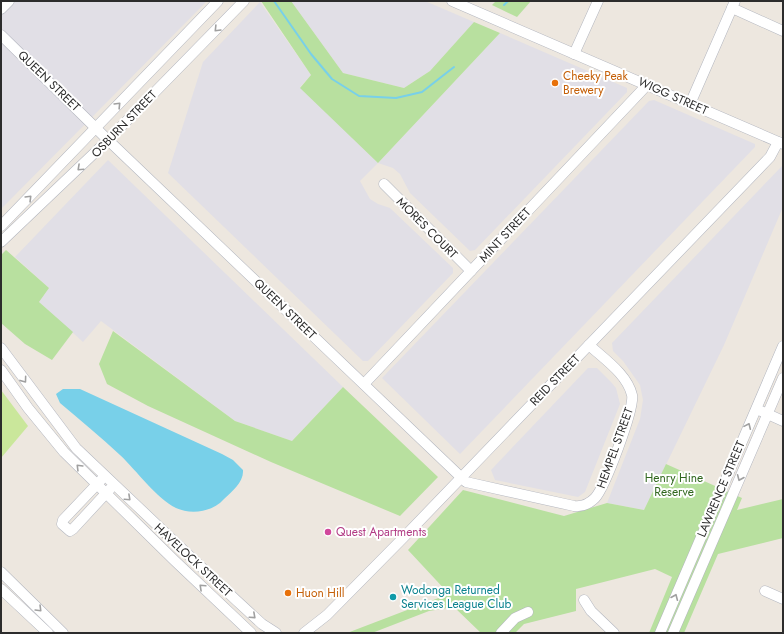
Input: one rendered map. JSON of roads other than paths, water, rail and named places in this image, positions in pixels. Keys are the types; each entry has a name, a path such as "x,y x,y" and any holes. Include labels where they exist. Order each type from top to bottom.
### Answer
{"street":[{"path":"1,9 9,1"},
{"name":"OSBURN STREET","path":"1,226 218,1"},
{"name":"OSBURN STREET","path":"1,242 108,140 244,1"},
{"name":"WIGG STREET","path":"452,1 780,143"},
{"path":"574,54 598,1"},
{"path":"690,104 734,5 783,31"},
{"name":"QUEEN STREET","path":"1,35 108,140 461,477"},
{"name":"MINT STREET","path":"364,384 647,85"},
{"name":"REID STREET","path":"304,633 327,615 770,157 780,143"},
{"name":"MORES COURT","path":"384,184 471,271"},
{"name":"HEMPEL STREET","path":"461,477 466,482 574,506 584,506 593,500 599,492 629,417 632,399 626,380 589,345"},
{"name":"LAWRENCE STREET","path":"660,633 783,346"},
{"name":"HAVELOCK STREET","path":"1,348 76,448 236,600 262,624 276,633"},
{"name":"HAVELOCK STREET","path":"1,370 53,440 96,485 251,633"},
{"name":"LAWRENCE STREET","path":"673,633 783,378"},
{"path":"756,409 783,421"},
{"path":"104,476 64,519 62,523 65,528 70,531 73,529 114,484"},
{"path":"693,554 706,559"},
{"path":"6,581 3,595 48,633"},
{"path":"6,581 63,633"},
{"path":"765,591 783,599"},
{"path":"227,610 236,600"},
{"path":"584,600 591,611 614,633"},
{"path":"501,633 515,618 528,612"},
{"name":"REID STREET","path":"316,633 327,615"}],"water":[{"path":"63,389 80,389 222,454 233,460 243,470 240,482 214,507 195,512 176,508 161,498 120,455 60,403 56,394"}],"waterway":[{"path":"274,1 311,54 332,79 359,96 396,98 422,92 454,67"},
{"path":"504,5 508,1"}],"place":[{"name":"Cheeky Peak Brewery","path":"555,83"},
{"name":"Quest Apartments","path":"328,532"},
{"name":"Huon Hill","path":"288,593"},
{"name":"Wodonga Returned Services League Club","path":"393,597"}],"park label":[{"name":"Henry Hine Reserve","path":"674,485"}]}
